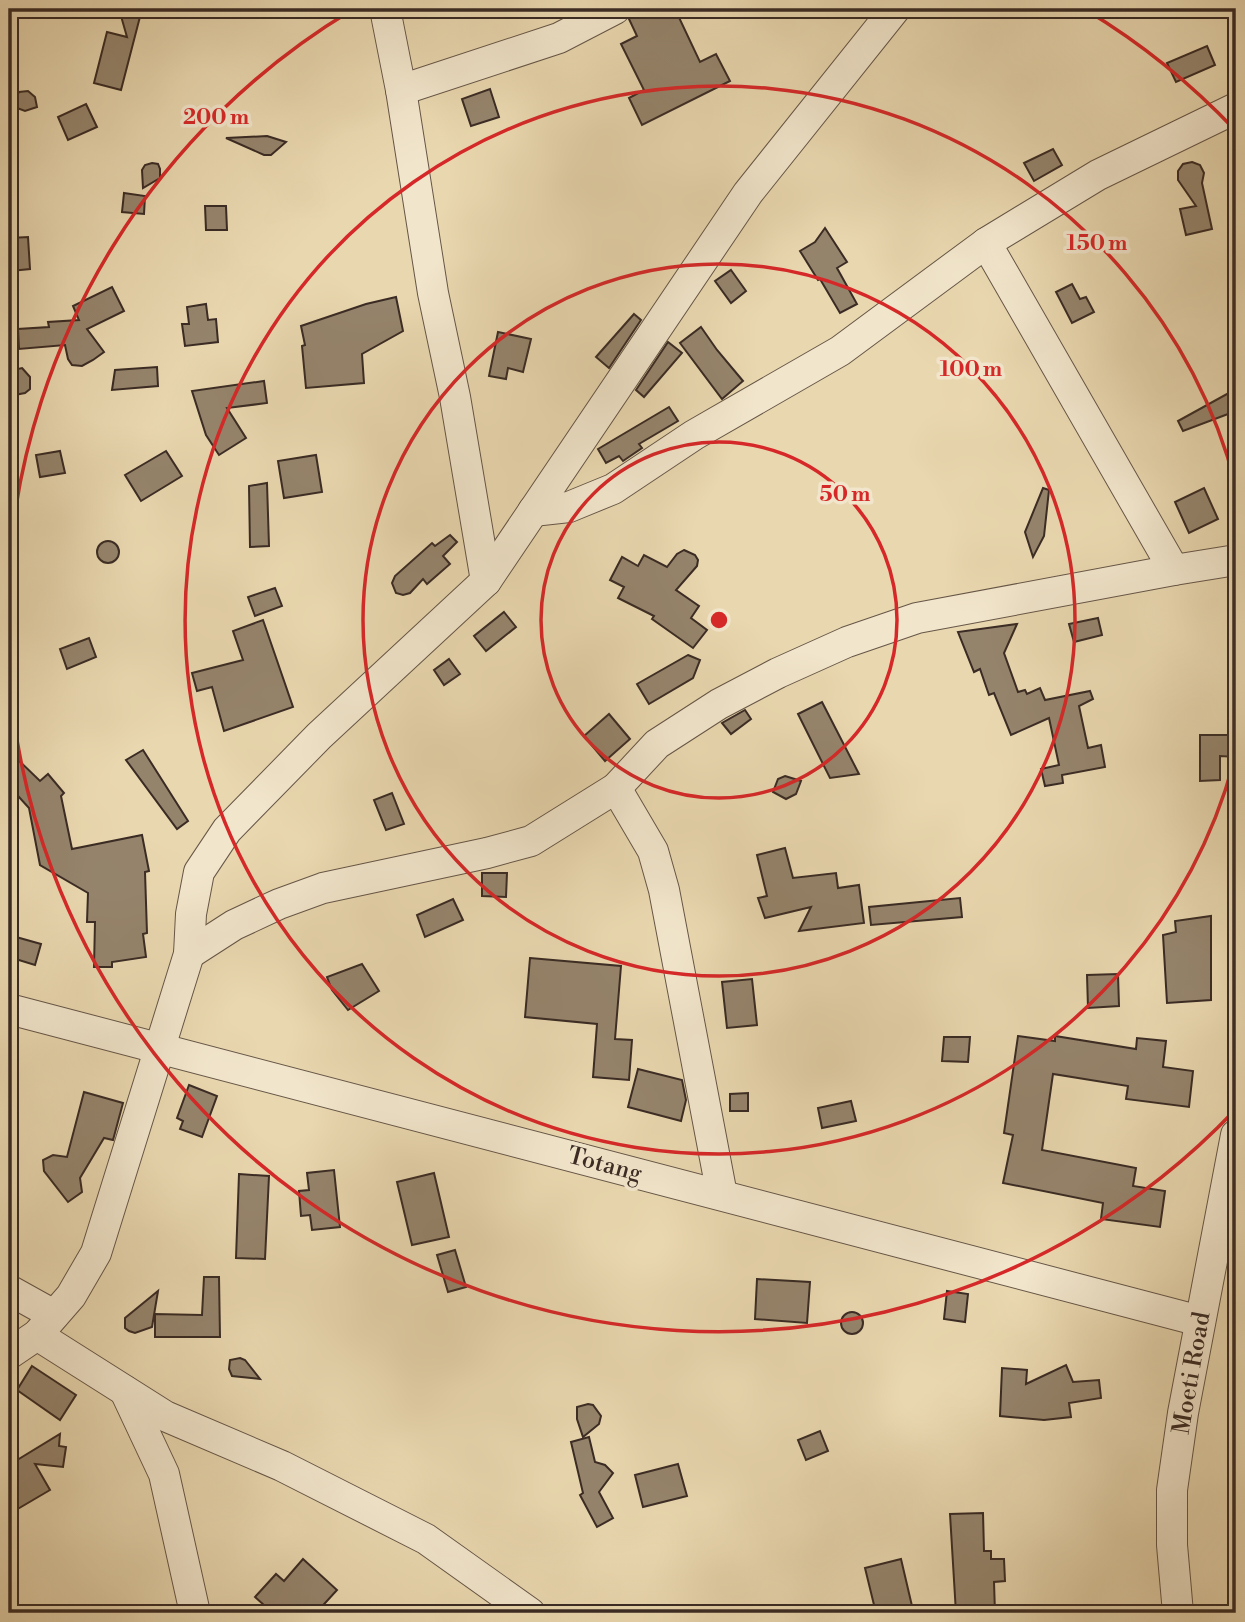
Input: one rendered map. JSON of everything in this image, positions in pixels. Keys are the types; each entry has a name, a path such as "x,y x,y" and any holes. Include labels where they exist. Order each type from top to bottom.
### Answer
{"street":[{"path":"385,9 401,90 433,293 455,397 486,581"},
{"path":"401,90 559,38 615,9"},
{"path":"9,1354 46,1325 71,1296 96,1253 189,954 191,914 199,872 227,830 319,737 486,581 748,193 895,9"},
{"path":"533,511 569,507 613,489 694,435 841,351 986,243 1098,175 1236,108"},
{"path":"986,243 1174,570"},
{"path":"189,954 234,925 279,904 323,888 531,841 616,788 657,744 719,704 778,673 847,642 917,618 1236,560"},
{"path":"616,788 653,851 664,890 722,1195"},
{"name":"Totang","path":"9,1009 1200,1321"},
{"name":"Moeti Road","path":"1178,1613 1172,1545 1172,1490 1182,1413 1236,1138"},
{"path":"9,1290 46,1325 125,1390 165,1416 282,1466 426,1539 530,1613"},
{"path":"125,1390 164,1474 195,1613"}],"building":[{"path":"119,9 142,9 121,90 94,83 107,32 127,37"},
{"path":"647,9 675,9 700,62 716,54 730,81 642,125 629,98 644,90 621,44 637,36 630,17"},
{"path":"1207,46 1215,65 1176,82 1167,63"},
{"path":"490,89 499,117 471,126 462,99"},
{"path":"28,91 35,97 37,107 25,111 17,108 15,99 19,92"},
{"path":"86,104 97,127 68,140 58,117"},
{"path":"267,136 286,142 271,155 264,155 226,138"},
{"path":"1053,149 1062,165 1034,181 1024,163"},
{"path":"1192,162 1200,165 1204,173 1202,183 1212,229 1186,235 1180,209 1196,206 1178,180 1178,171 1183,164"},
{"path":"158,164 160,178 143,188 142,170 145,165"},
{"path":"124,193 145,196 144,214 122,212"},
{"path":"205,206 226,206 227,230 206,230"},
{"path":"825,228 847,262 837,268 857,304 840,313 800,251 815,242"},
{"path":"28,237 30,269 11,271 10,238"},
{"path":"731,270 746,291 731,303 715,281"},
{"path":"1072,284 1080,299 1086,297 1094,312 1072,323 1056,292"},
{"path":"112,287 124,311 87,329 104,352 93,360 82,366 72,365 65,345 19,349 18,329 49,327 48,322 79,320 73,306"},
{"path":"396,297 403,331 362,354 364,383 306,388 302,346 305,345 301,326"},
{"path":"206,304 208,320 216,319 218,342 185,346 182,324 189,324 187,307"},
{"path":"634,314 641,320 609,368 596,357"},
{"path":"701,327 743,381 722,399 680,343"},
{"path":"498,332 531,339 523,372 508,368 506,379 489,376"},
{"path":"668,342 682,353 644,397 636,390"},
{"path":"157,367 158,386 112,390 115,370"},
{"path":"22,368 30,377 30,389 25,393 9,396 9,371"},
{"path":"264,381 267,403 227,408 246,438 219,455 206,435 192,391"},
{"path":"1236,389 1236,411 1183,431 1178,421"},
{"path":"669,407 678,421 639,444 642,448 623,461 619,456 606,463 598,449"},
{"path":"60,451 65,473 40,477 36,455"},
{"path":"166,451 182,476 141,501 125,475"},
{"path":"316,455 322,492 284,498 278,461"},
{"path":"267,483 269,546 250,547 249,486"},
{"path":"1043,488 1049,490 1044,536 1033,557 1025,532"},
{"path":"1204,488 1218,519 1189,533 1175,502"},
{"path":"450,535 457,542 443,556 450,564 427,584 423,579 410,593 396,593 392,583 395,576 432,543 435,546"},
{"path":"104,541 112,541 119,548 119,556 112,563 104,563 97,556 97,548"},
{"path":"684,550 695,555 697,566 676,590 699,606 691,618 707,630 693,648 652,619 654,616 618,598 624,587 610,580 622,557 638,566 644,555 667,567 677,554"},
{"path":"275,588 282,606 255,616 248,597"},
{"path":"504,612 516,627 486,651 474,636"},
{"path":"1098,618 1102,635 1074,642 1069,624"},
{"path":"263,620 293,707 224,731 212,687 197,691 192,673 243,660 233,631"},
{"path":"1017,624 1004,653 1018,692 1025,690 1027,694 1040,688 1045,700 1090,691 1093,699 1079,706 1088,748 1101,745 1105,767 1062,775 1063,783 1045,786 1041,769 1059,765 1049,718 1011,735 994,693 989,695 980,669 974,672 958,632"},
{"path":"89,638 96,657 67,669 60,649"},
{"path":"688,655 700,660 693,678 649,704 637,684"},
{"path":"449,659 460,674 444,685 434,670"},
{"path":"822,702 859,774 830,778 798,714"},
{"path":"745,710 751,719 731,734 722,723"},
{"path":"609,714 630,739 605,761 584,736"},
{"path":"1200,735 1236,735 1236,757 1220,756 1220,780 1200,781"},
{"path":"143,750 188,821 177,829 126,760"},
{"path":"9,751 40,781 48,774 64,793 61,796 72,849 142,835 149,871 145,872 147,933 143,934 146,957 112,962 112,967 94,967 95,922 87,922 88,893 40,865 29,808 9,786"},
{"path":"785,776 801,781 796,794 786,799 773,792 778,779"},
{"path":"392,793 404,824 386,830 374,800"},
{"path":"785,848 793,878 836,873 838,888 859,885 864,923 799,931 811,907 765,918 758,898 767,896 757,855"},
{"path":"482,873 507,873 506,897 482,896"},
{"path":"960,898 962,917 871,925 869,907"},
{"path":"453,899 463,920 425,937 417,915"},
{"path":"1211,916 1211,1000 1167,1003 1163,935 1176,932 1175,921"},
{"path":"9,935 41,944 35,965 9,957"},
{"path":"530,958 621,966 615,1039 632,1040 629,1080 593,1077 597,1024 525,1017"},
{"path":"362,964 379,991 348,1010 332,990 327,977"},
{"path":"1118,974 1119,1006 1088,1008 1087,975"},
{"path":"752,979 757,1025 727,1028 722,982"},
{"path":"1018,1036 1055,1041 1055,1036 1136,1049 1137,1038 1166,1041 1163,1067 1193,1071 1189,1107 1126,1099 1128,1086 1053,1074 1042,1150 1136,1168 1133,1186 1165,1191 1160,1227 1101,1219 1103,1203 1003,1183 1013,1135 1004,1133"},
{"path":"944,1037 970,1037 968,1062 942,1061"},
{"path":"638,1069 682,1080 686,1100 681,1121 628,1107"},
{"path":"189,1085 217,1096 202,1137 180,1129 183,1121 177,1118"},
{"path":"84,1092 123,1103 113,1140 104,1138 80,1178 82,1192 68,1202 44,1171 43,1160 53,1155 67,1157"},
{"path":"748,1093 748,1111 730,1111 730,1094"},
{"path":"851,1101 856,1121 822,1128 818,1108"},
{"path":"334,1170 340,1227 312,1230 310,1215 301,1216 299,1191 309,1190 307,1173"},
{"path":"434,1173 449,1237 412,1245 397,1182"},
{"path":"239,1174 269,1176 265,1259 236,1258"},
{"path":"455,1250 466,1287 448,1292 437,1255"},
{"path":"204,1277 219,1277 220,1337 155,1337 155,1314 202,1315"},
{"path":"757,1279 810,1282 807,1323 755,1319"},
{"path":"158,1291 152,1327 135,1333 125,1328 125,1318"},
{"path":"947,1291 968,1294 965,1322 944,1319"},
{"path":"848,1312 856,1312 863,1319 863,1327 856,1334 848,1334 841,1327 841,1319"},
{"path":"230,1360 245,1360 260,1379 232,1376 229,1369"},
{"path":"1066,1365 1073,1382 1099,1380 1101,1398 1069,1403 1071,1417 1044,1420 1000,1416 1002,1368 1027,1370 1026,1384"},
{"path":"32,1366 76,1395 60,1420 17,1390"},
{"path":"593,1405 601,1416 599,1424 583,1437 577,1419 577,1407"},
{"path":"820,1431 828,1451 806,1460 798,1440"},
{"path":"60,1434 59,1446 66,1447 63,1467 35,1464 50,1490 9,1514 9,1465"},
{"path":"589,1437 595,1462 605,1465 613,1473 599,1492 613,1518 597,1527 580,1495 583,1493 571,1442"},
{"path":"678,1464 687,1496 643,1507 635,1475"},
{"path":"983,1513 984,1551 991,1551 991,1559 1004,1559 1005,1581 994,1582 995,1613 956,1613 950,1514"},
{"path":"303,1559 337,1590 316,1613 257,1613 264,1605 255,1597 276,1574 284,1581"},
{"path":"901,1559 912,1606 876,1613 865,1568"}]}
